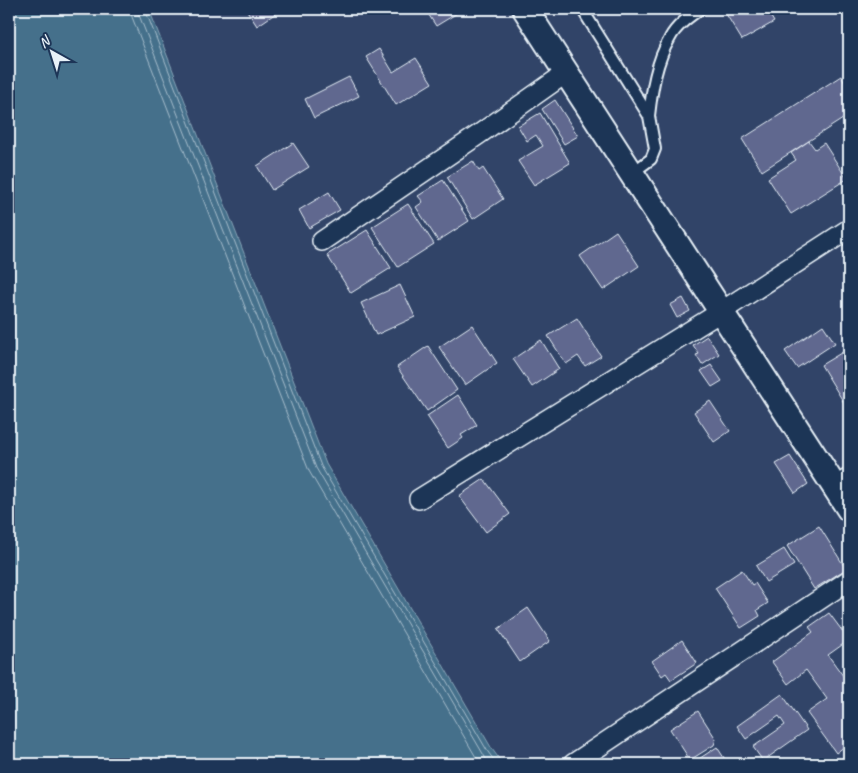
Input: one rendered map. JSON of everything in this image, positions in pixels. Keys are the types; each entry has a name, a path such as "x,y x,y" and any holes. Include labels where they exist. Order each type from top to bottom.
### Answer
{"street":[{"path":"525,9 722,311 842,483 849,509"},
{"path":"322,240 470,141 566,73"},
{"path":"418,499 722,311 849,229"},
{"path":"573,764 849,580"}],"lane":[{"path":"582,9 649,116 655,149 651,160 632,174"},
{"path":"649,116 652,83 670,37 683,21 700,9"}],"water":[{"path":"9,9 149,9 326,464 492,749 503,764 9,764"}],"building":[{"path":"246,9 282,9 257,26"},
{"path":"425,9 464,9 436,26"},
{"path":"735,9 766,9 774,22 742,40 726,14"},
{"path":"379,49 393,72 416,58 432,83 396,105 366,57"},
{"path":"841,76 849,90 849,115 762,171 742,139"},
{"path":"349,77 359,96 314,118 305,99"},
{"path":"555,100 578,136 564,144 542,109"},
{"path":"540,113 570,163 534,185 518,161 543,146 536,135 527,141 518,126"},
{"path":"809,141 815,149 824,143 847,179 791,214 768,178 796,160 791,153"},
{"path":"293,143 309,167 272,190 257,166"},
{"path":"473,161 479,171 483,168 503,199 473,219 447,177"},
{"path":"443,180 469,221 438,241 416,207 423,202 418,196"},
{"path":"329,192 340,210 309,228 299,210"},
{"path":"408,204 434,244 398,267 372,227"},
{"path":"367,230 391,268 351,293 327,255"},
{"path":"616,231 639,266 603,290 580,256"},
{"path":"400,285 415,317 376,335 361,303"},
{"path":"683,298 690,311 677,318 670,305"},
{"path":"577,318 601,356 585,366 578,356 566,364 548,336"},
{"path":"472,325 497,363 465,385 439,347"},
{"path":"823,325 835,343 797,368 785,351"},
{"path":"707,336 719,354 702,365 696,355 699,354 693,345"},
{"path":"541,340 559,369 532,387 513,359"},
{"path":"428,346 457,390 427,411 397,367"},
{"path":"846,350 849,356 849,411 821,365"},
{"path":"711,365 722,381 712,387 701,371"},
{"path":"458,395 477,425 461,435 463,438 448,448 427,416"},
{"path":"710,401 730,431 714,442 694,412"},
{"path":"790,456 808,484 795,493 776,464"},
{"path":"484,479 510,514 486,532 459,496"},
{"path":"819,526 846,569 814,589 787,546"},
{"path":"784,549 794,565 766,582 756,566"},
{"path":"742,570 752,585 755,583 768,603 757,610 760,616 741,628 715,588"},
{"path":"528,608 550,641 520,662 498,629"},
{"path":"829,613 849,640 828,655 849,684 849,743 836,753 807,713 827,699 806,670 788,684 772,662 813,632 809,627"},
{"path":"682,640 697,663 671,680 666,673 662,676 652,661"},
{"path":"782,694 807,730 763,761 753,747 785,725 779,716 746,739 737,726"},
{"path":"698,711 716,739 714,745 690,760 670,729"},
{"path":"717,747 728,764 691,764"},
{"path":"847,757 849,764 836,764"}]}
